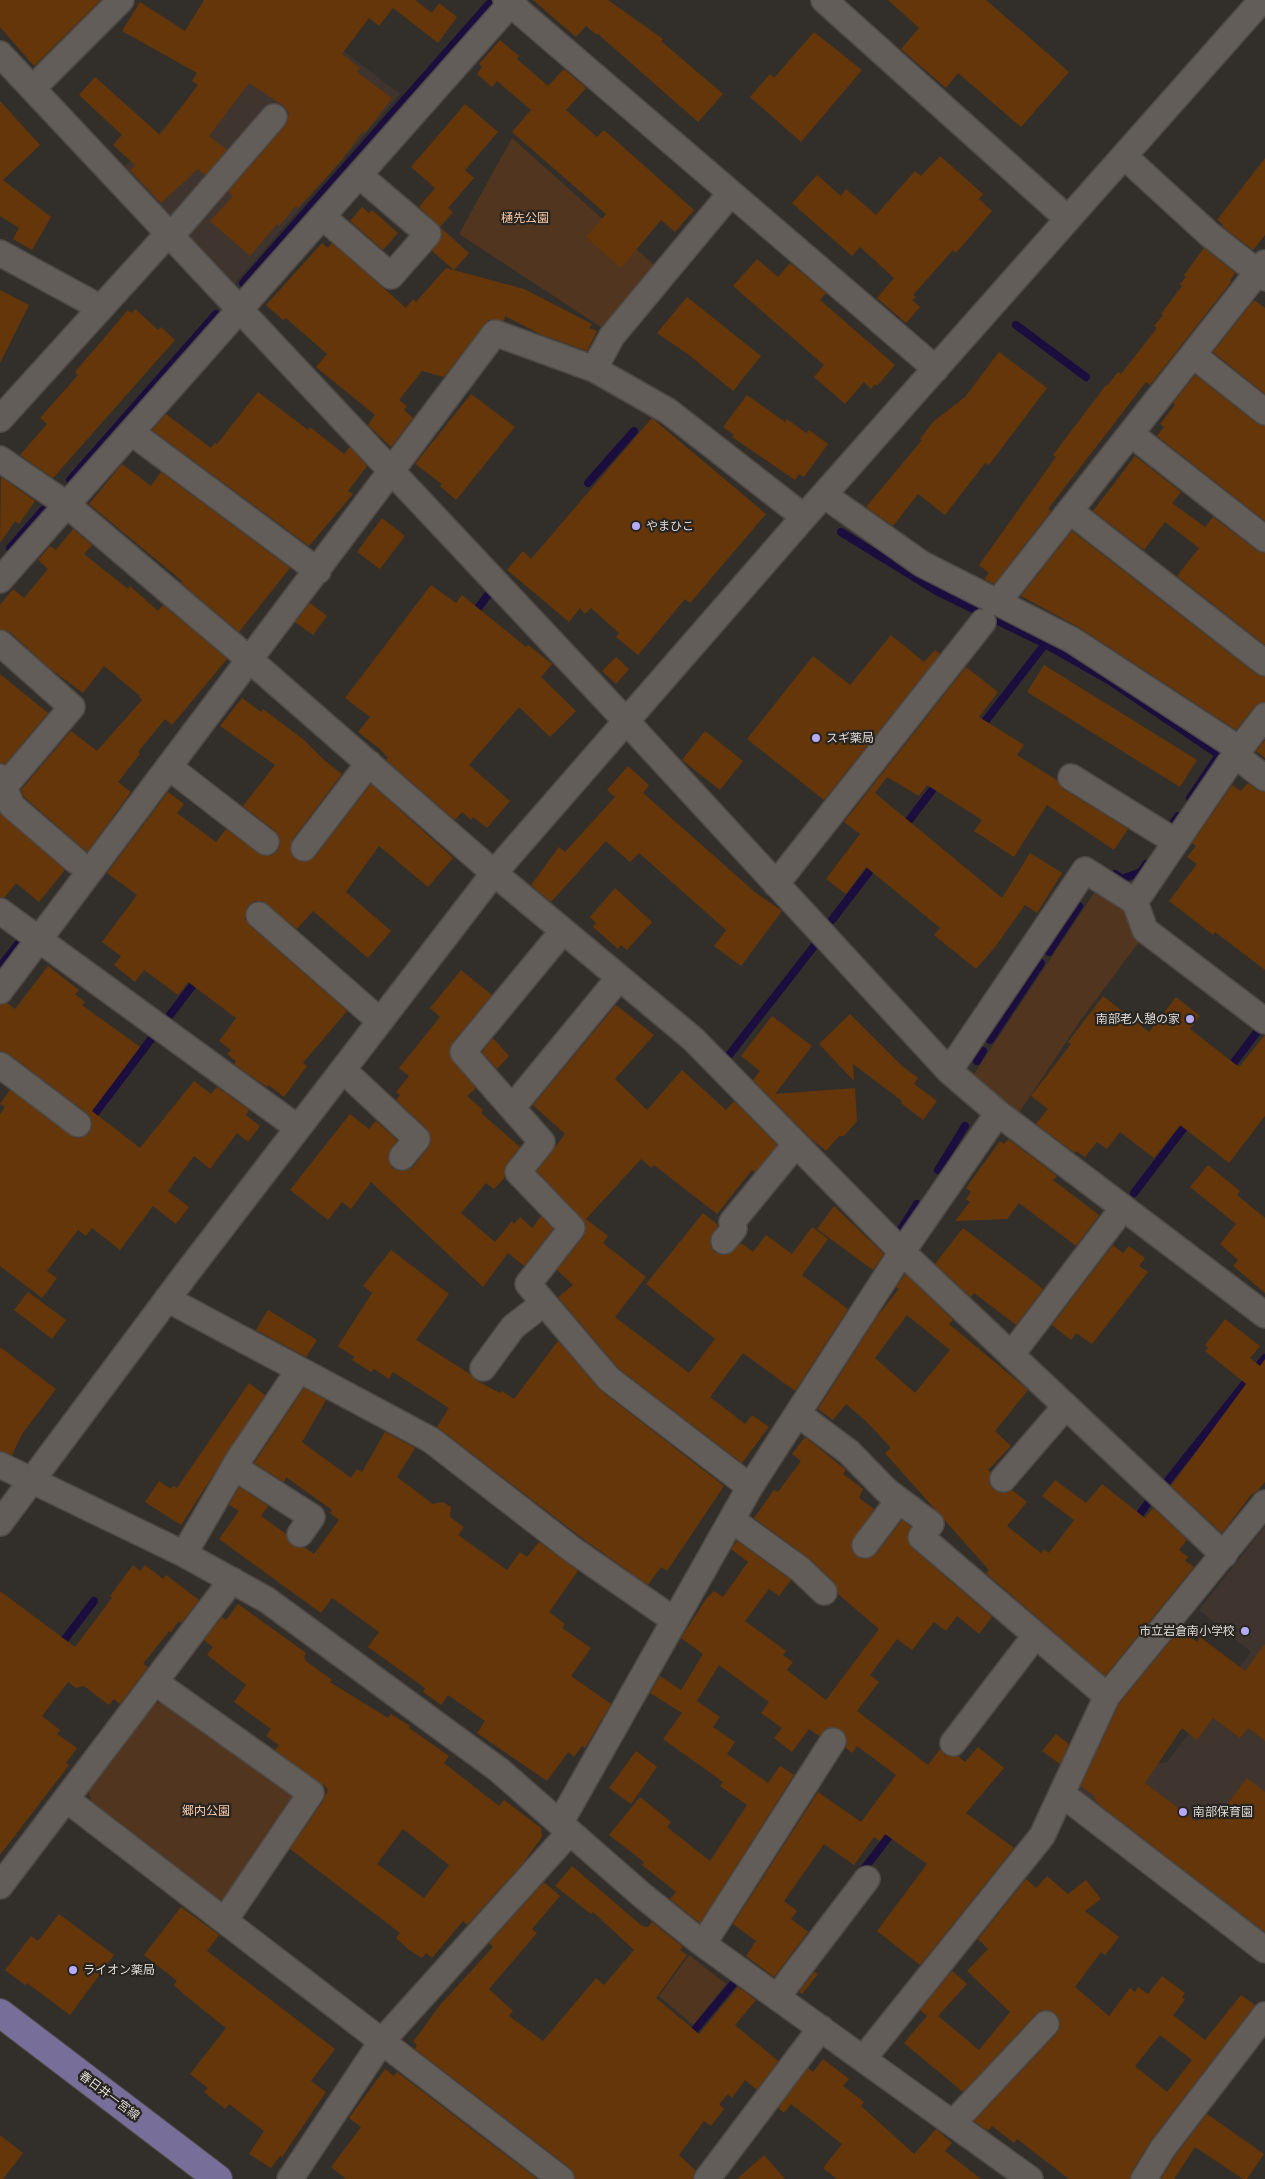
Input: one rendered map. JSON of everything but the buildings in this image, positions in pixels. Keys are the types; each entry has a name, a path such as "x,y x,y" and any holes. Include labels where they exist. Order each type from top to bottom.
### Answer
{"main road":[{"name":"春日井一宮線","path":"0,2013 218,2179"}],"street":[{"path":"33,88 121,0"},
{"path":"824,0 1068,219"},
{"path":"0,580 359,175 510,1 936,368"},
{"path":"0,1523 167,1299 494,873 824,494 1124,156 1248,5"},
{"path":"0,54 239,311 627,722 949,1071 998,1113 1265,1315"},
{"path":"0,419 169,235 274,117"},
{"path":"776,884 1193,355 1263,271 1209,234 1124,156"},
{"path":"322,217 391,276 428,234 359,175"},
{"path":"594,369 612,336 731,193"},
{"path":"0,253 101,308"},
{"path":"0,991 392,473 495,333 594,369 668,411 804,517"},
{"path":"1193,355 1265,412"},
{"path":"131,432 318,571"},
{"path":"1131,434 1265,539"},
{"path":"0,459 66,504 250,660 494,873 693,1039 902,1252 1224,1555"},
{"path":"824,494 990,613 1072,640 1237,752 1265,778"},
{"path":"1070,511 1265,663"},
{"path":"0,643 72,707 2,782 12,806 76,861"},
{"path":"1135,902 1237,752 1265,716"},
{"path":"304,848 369,763"},
{"path":"170,767 266,842"},
{"path":"1071,777 1176,842"},
{"path":"949,1071 1085,870 1135,902 1145,930 1265,1021"},
{"path":"0,911 298,1128"},
{"path":"258,916 380,1021"},
{"path":"563,931 463,1052 542,1142 518,1172 572,1228 528,1284 609,1379 750,1487"},
{"path":"512,1108 619,978"},
{"path":"0,1065 78,1124"},
{"path":"343,1070 417,1139 402,1157"},
{"path":"290,2179 382,2041 565,1828 674,1620 750,1487 902,1252 998,1113"},
{"path":"724,1241 734,1228 732,1222 796,1144"},
{"path":"1011,1355 1123,1208"},
{"path":"167,1299 431,1440 573,1550 674,1620"},
{"path":"483,1368 514,1327 544,1303"},
{"path":"184,1554 234,1466 299,1370"},
{"path":"1003,1478 1066,1406"},
{"path":"798,1414 849,1452 899,1500 931,1524 921,1537 1107,1696"},
{"path":"0,1466 184,1554 267,1600 499,1770 643,1896 704,1944 1030,2179"},
{"path":"234,1466 312,1517 300,1534"},
{"path":"865,1545 899,1500"},
{"path":"863,2059 1042,1836 1107,1696 1265,1503"},
{"path":"732,1520 800,1569 824,1592"},
{"path":"0,1886 232,1580"},
{"path":"953,1743 1035,1636"},
{"path":"155,1682 311,1793 225,1920"},
{"path":"704,1944 833,1741"},
{"path":"1062,1794 1265,1950"},
{"path":"66,1798 561,2179"},
{"path":"777,1997 867,1879"},
{"path":"1144,2179 1163,2148 1265,2016"},
{"path":"953,2124 1046,2024"},
{"path":"707,2179 820,2028"}],"shaded area":[{"path":"270,0 276,0 400,94 234,284 124,166 147,148"},
{"name":"南部保育園","path":"1265,1526 1265,1940 1077,1793 1075,1785 1098,1738 1138,1761 1153,1764 1167,1762 1251,1652 1199,1610"}],"green space":[{"name":"樋先公園","path":"512,138 654,265 604,329 459,234"},
{"path":"1096,890 1125,909 1142,938 1080,1021 1019,1113 972,1077"},
{"name":"郷内公園","path":"163,1702 292,1789 294,1802 226,1901 218,1905 92,1804 88,1789 151,1705"},
{"path":"689,1955 726,1984 693,2025 659,1996"}],"waterway":[{"path":"243,283 489,4"},
{"path":"70,480 216,314"},
{"path":"1016,325 1086,377"},
{"path":"588,483 634,431"},
{"path":"10,548 43,510"},
{"path":"841,532 938,592 1045,644 1110,681 1219,755 1190,798"},
{"path":"473,615 490,592"},
{"path":"980,728 1045,644"},
{"path":"904,827 939,781"},
{"path":"1170,828 1178,816"},
{"path":"832,920 875,864"},
{"path":"1115,874 1122,879 1141,872 1146,864"},
{"path":"240,922 262,893"},
{"path":"1049,952 1079,906"},
{"path":"0,967 21,940"},
{"path":"726,1059 815,945"},
{"path":"990,1040 1041,963"},
{"path":"170,1015 199,977"},
{"path":"1228,1070 1261,1027"},
{"path":"71,1145 155,1034"},
{"path":"977,1061 983,1051"},
{"path":"1134,1193 1189,1121"},
{"path":"938,1170 965,1126"},
{"path":"900,1231 917,1204"},
{"path":"1166,1483 1265,1358"},
{"path":"1134,1522 1150,1500"},
{"path":"59,1647 94,1601"},
{"path":"860,1874 894,1830"},
{"path":"688,2038 733,1984"}],"place":[{"name":"やまひこ","path":"636,526"},
{"name":"スギ薬局","path":"816,738"},
{"name":"南部老人憩の家","path":"1190,1019"},
{"name":"市立岩倉南小学校","path":"1245,1631"},
{"name":"南部保育園","path":"1183,1812"},
{"name":"ライオン薬局","path":"73,1970"}]}
